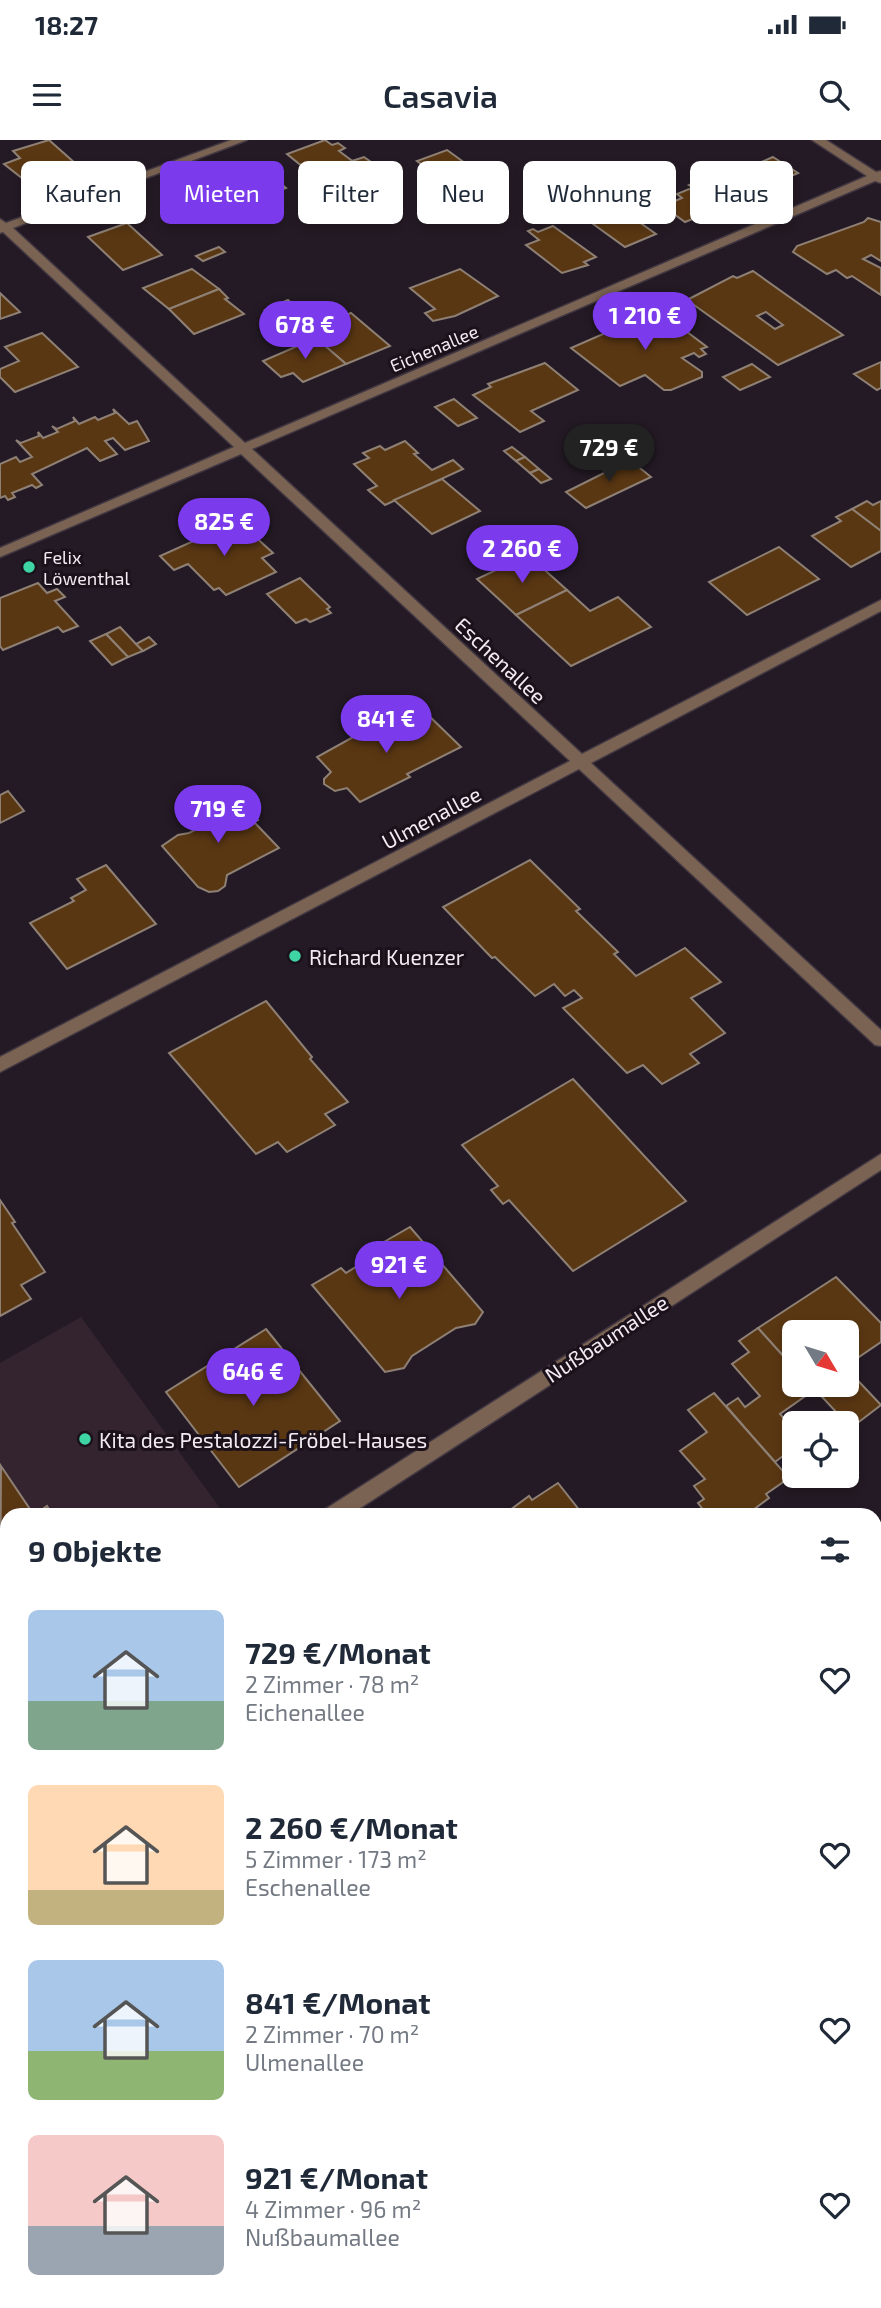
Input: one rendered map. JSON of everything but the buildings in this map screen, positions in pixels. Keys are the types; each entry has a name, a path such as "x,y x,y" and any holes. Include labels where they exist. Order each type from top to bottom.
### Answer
{"street":[{"path":"2,227 241,140"},
{"path":"818,140 879,177"},
{"name":"Eichenallee","path":"0,554 879,177"},
{"name":"Eschenallee","path":"2,227 881,1040"},
{"name":"Ulmenallee","path":"0,1065 881,605"},
{"name":"Nußbaumallee","path":"343,1508 881,1161"}],"shaded area":[{"name":"Kita des Pestalozzi-Fröbel-Hauses","path":"81,1317 220,1508 0,1508 0,1363"}],"place":[{"name":"Felix Löwenthal","path":"29,567"},
{"name":"Richard Kuenzer","path":"295,956"},
{"name":"Kita des Pestalozzi-Fröbel-Hauses","path":"85,1439"}]}
